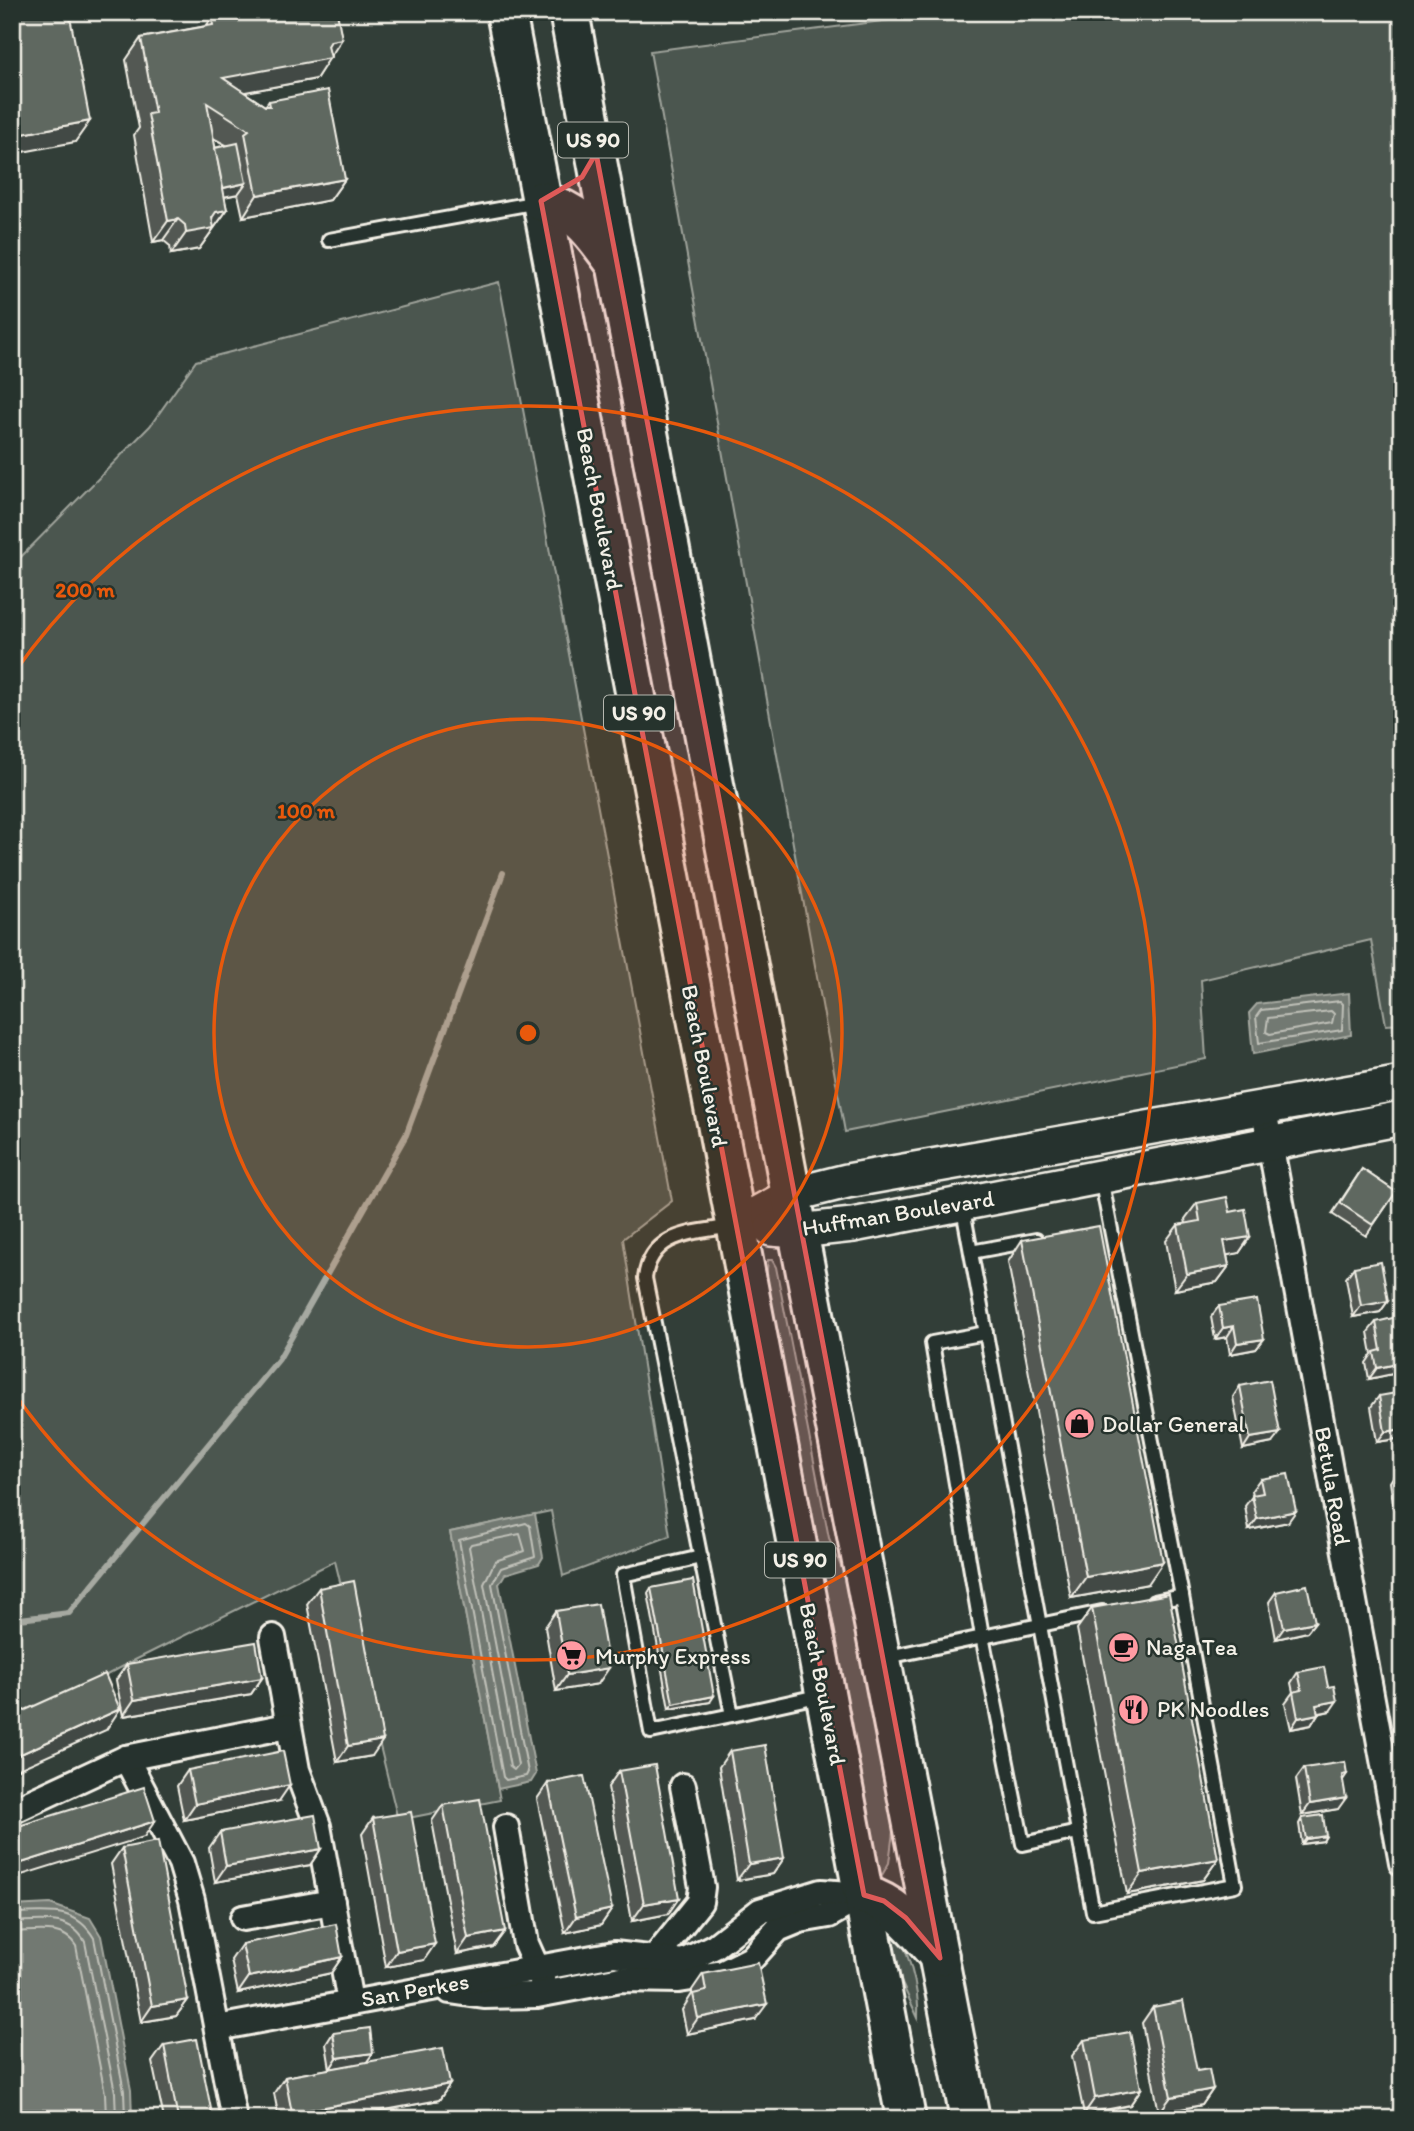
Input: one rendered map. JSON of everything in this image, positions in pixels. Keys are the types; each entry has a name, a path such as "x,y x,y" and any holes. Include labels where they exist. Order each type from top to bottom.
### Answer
{"highway":[{"name":"Beach Boulevard","path":"506,12 906,2119"},
{"name":"US 90","path":"569,12 791,1195 883,1658 970,2119"},
{"path":"541,201 566,190 582,177 596,153"},
{"path":"541,201 566,209 585,222 618,267"},
{"path":"864,1895 890,1880 905,1862 916,1833"},
{"path":"864,1895 884,1901 906,1918 940,1958"}],"street":[{"name":"Huffman Boulevard","path":"736,1225 798,1231 853,1225 1101,1175 1402,1083"},
{"name":"Huffman Boulevard","path":"736,1225 791,1195 955,1160 1203,1120 1267,1126 1402,1118"},
{"path":"1101,1175 1098,1160 1103,1152 1181,1136 1203,1120"},
{"name":"Betula Road","path":"1267,1126 1402,1863"},
{"name":"San Perkes","path":"273,1637 297,1770 318,1826 350,2002 614,1954 652,1968 683,1962 715,1946 760,1910 821,1892 864,1895"},
{"path":"12,1811 126,1758 287,1726"},
{"path":"126,1758 181,1863 192,1900 234,2119"},
{"path":"428,1988 484,1996 547,1993 621,1979 652,1968 700,1902 702,1888 683,1786"},
{"path":"506,1827 526,1944 547,1993"},
{"path":"243,1918 332,1902"},
{"path":"217,2028 350,2002"}],"lane":[{"path":"329,240 541,201"},
{"path":"962,1204 1093,1912 1235,1885 1182,1596 1104,1228 1101,1175"},
{"path":"732,1715 645,1278 647,1266 655,1252 671,1237 736,1225"},
{"path":"971,1252 1047,1238"},
{"path":"986,1333 932,1343 982,1636 1023,1844 1078,1832"},
{"path":"701,1557 623,1575 651,1732 825,1694"},
{"path":"1143,1604 1182,1596"},
{"path":"883,1658 1118,1609"}],"highlighted area":[{"path":"596,153 940,1958 906,1918 884,1901 864,1895 541,201 582,177"}],"shaded area":[{"path":"952,12 1402,12 1402,1024 1386,1025 1371,940 1201,980 1206,1059 845,1132 650,51"},
{"path":"499,282 672,1201 623,1239 670,1536 563,1576 551,1511 450,1532 500,1800 398,1820 335,1561 135,1660 12,1725 12,566 150,426 196,361"},
{"path":"768,1260 772,1260 776,1267 829,1538 848,1583 894,1824 889,1863 881,1877 766,1279"},
{"path":"888,1922 901,1941 911,1967 917,1994 918,2018 898,1975"}],"water":[{"path":"1349,993 1351,1035 1253,1054 1249,1013 1257,1004"},
{"path":"535,1514 543,1557 539,1564 505,1574 499,1584 536,1774 531,1782 498,1789 450,1532"},
{"path":"50,1904 90,1918 101,1936 131,2090 132,2119 12,2119 12,1906"}],"building":[{"path":"12,12 69,12 90,121 12,136"},
{"path":"243,12 337,12 342,39 331,41 328,46 331,58 223,78 265,106 270,106 269,101 328,90 345,179 257,195 245,133 249,130 207,103 227,210 216,212 212,218 214,228 186,233 185,225 178,219 168,221 148,114 155,113 141,38 213,25 212,18"},
{"path":"238,143 246,183 223,188 215,148"},
{"path":"12,393 16,412 12,412"},
{"path":"1362,1169 1396,1192 1373,1225 1340,1203"},
{"path":"1227,1197 1230,1212 1245,1209 1250,1237 1224,1241 1229,1266 1187,1274 1178,1225 1200,1221 1197,1203"},
{"path":"1099,1226 1163,1562 1086,1577 1022,1240"},
{"path":"1381,1262 1388,1301 1361,1306 1354,1267"},
{"path":"1257,1300 1264,1339 1237,1343 1234,1326 1223,1328 1219,1306"},
{"path":"1401,1316 1402,1363 1377,1368 1374,1352 1381,1350 1376,1322"},
{"path":"1270,1380 1280,1433 1250,1438 1240,1386"},
{"path":"1402,1392 1402,1429 1385,1432 1379,1396"},
{"path":"1397,1471 1402,1471 1402,1500"},
{"path":"1288,1474 1296,1511 1257,1519 1252,1495 1263,1493 1260,1479"},
{"path":"693,1580 714,1696 673,1704 651,1588"},
{"path":"354,1581 383,1740 348,1746 319,1588"},
{"path":"1307,1585 1315,1622 1284,1628 1276,1592"},
{"path":"1169,1594 1218,1859 1142,1873 1092,1608"},
{"path":"598,1604 609,1668 567,1675 556,1611"},
{"path":"256,1642 262,1678 134,1700 127,1664"},
{"path":"1324,1667 1328,1687 1334,1686 1337,1701 1316,1705 1318,1714 1298,1718 1293,1692 1302,1690 1298,1672"},
{"path":"105,1674 120,1709 12,1758 12,1716"},
{"path":"765,1745 784,1858 749,1864 730,1751"},
{"path":"283,1751 290,1785 195,1804 188,1770"},
{"path":"1345,1762 1347,1774 1342,1775 1346,1798 1310,1804 1304,1768"},
{"path":"655,1765 679,1898 644,1904 619,1771"},
{"path":"584,1776 612,1909 576,1917 548,1783"},
{"path":"144,1787 155,1821 12,1866 12,1828"},
{"path":"480,1799 505,1931 468,1938 443,1805"},
{"path":"411,1812 435,1944 397,1951 373,1818"},
{"path":"315,1815 321,1849 226,1866 220,1832"},
{"path":"1323,1815 1326,1836 1306,1839 1302,1818"},
{"path":"158,1841 188,2000 152,2006 122,1848"},
{"path":"336,1924 342,1957 249,1977 242,1944"},
{"path":"758,1963 767,2004 698,2018 693,1994 706,1991 703,1974"},
{"path":"1183,2001 1197,2071 1209,2069 1213,2089 1171,2097 1153,2007"},
{"path":"370,2028 373,2053 337,2058 333,2033"},
{"path":"1130,2032 1141,2089 1095,2098 1084,2040"},
{"path":"197,2039 213,2119 178,2119 164,2045"},
{"path":"443,2048 450,2084 292,2113 285,2077"}],"waterway":[{"path":"12,1620 69,1613 279,1359 406,1135 503,873"}],"place":[{"name":"Dollar General","path":"1079,1424"},
{"name":"Naga Tea","path":"1123,1647"},
{"name":"Murphy Express","path":"572,1656"},
{"name":"PK Noodles","path":"1134,1709"}]}
